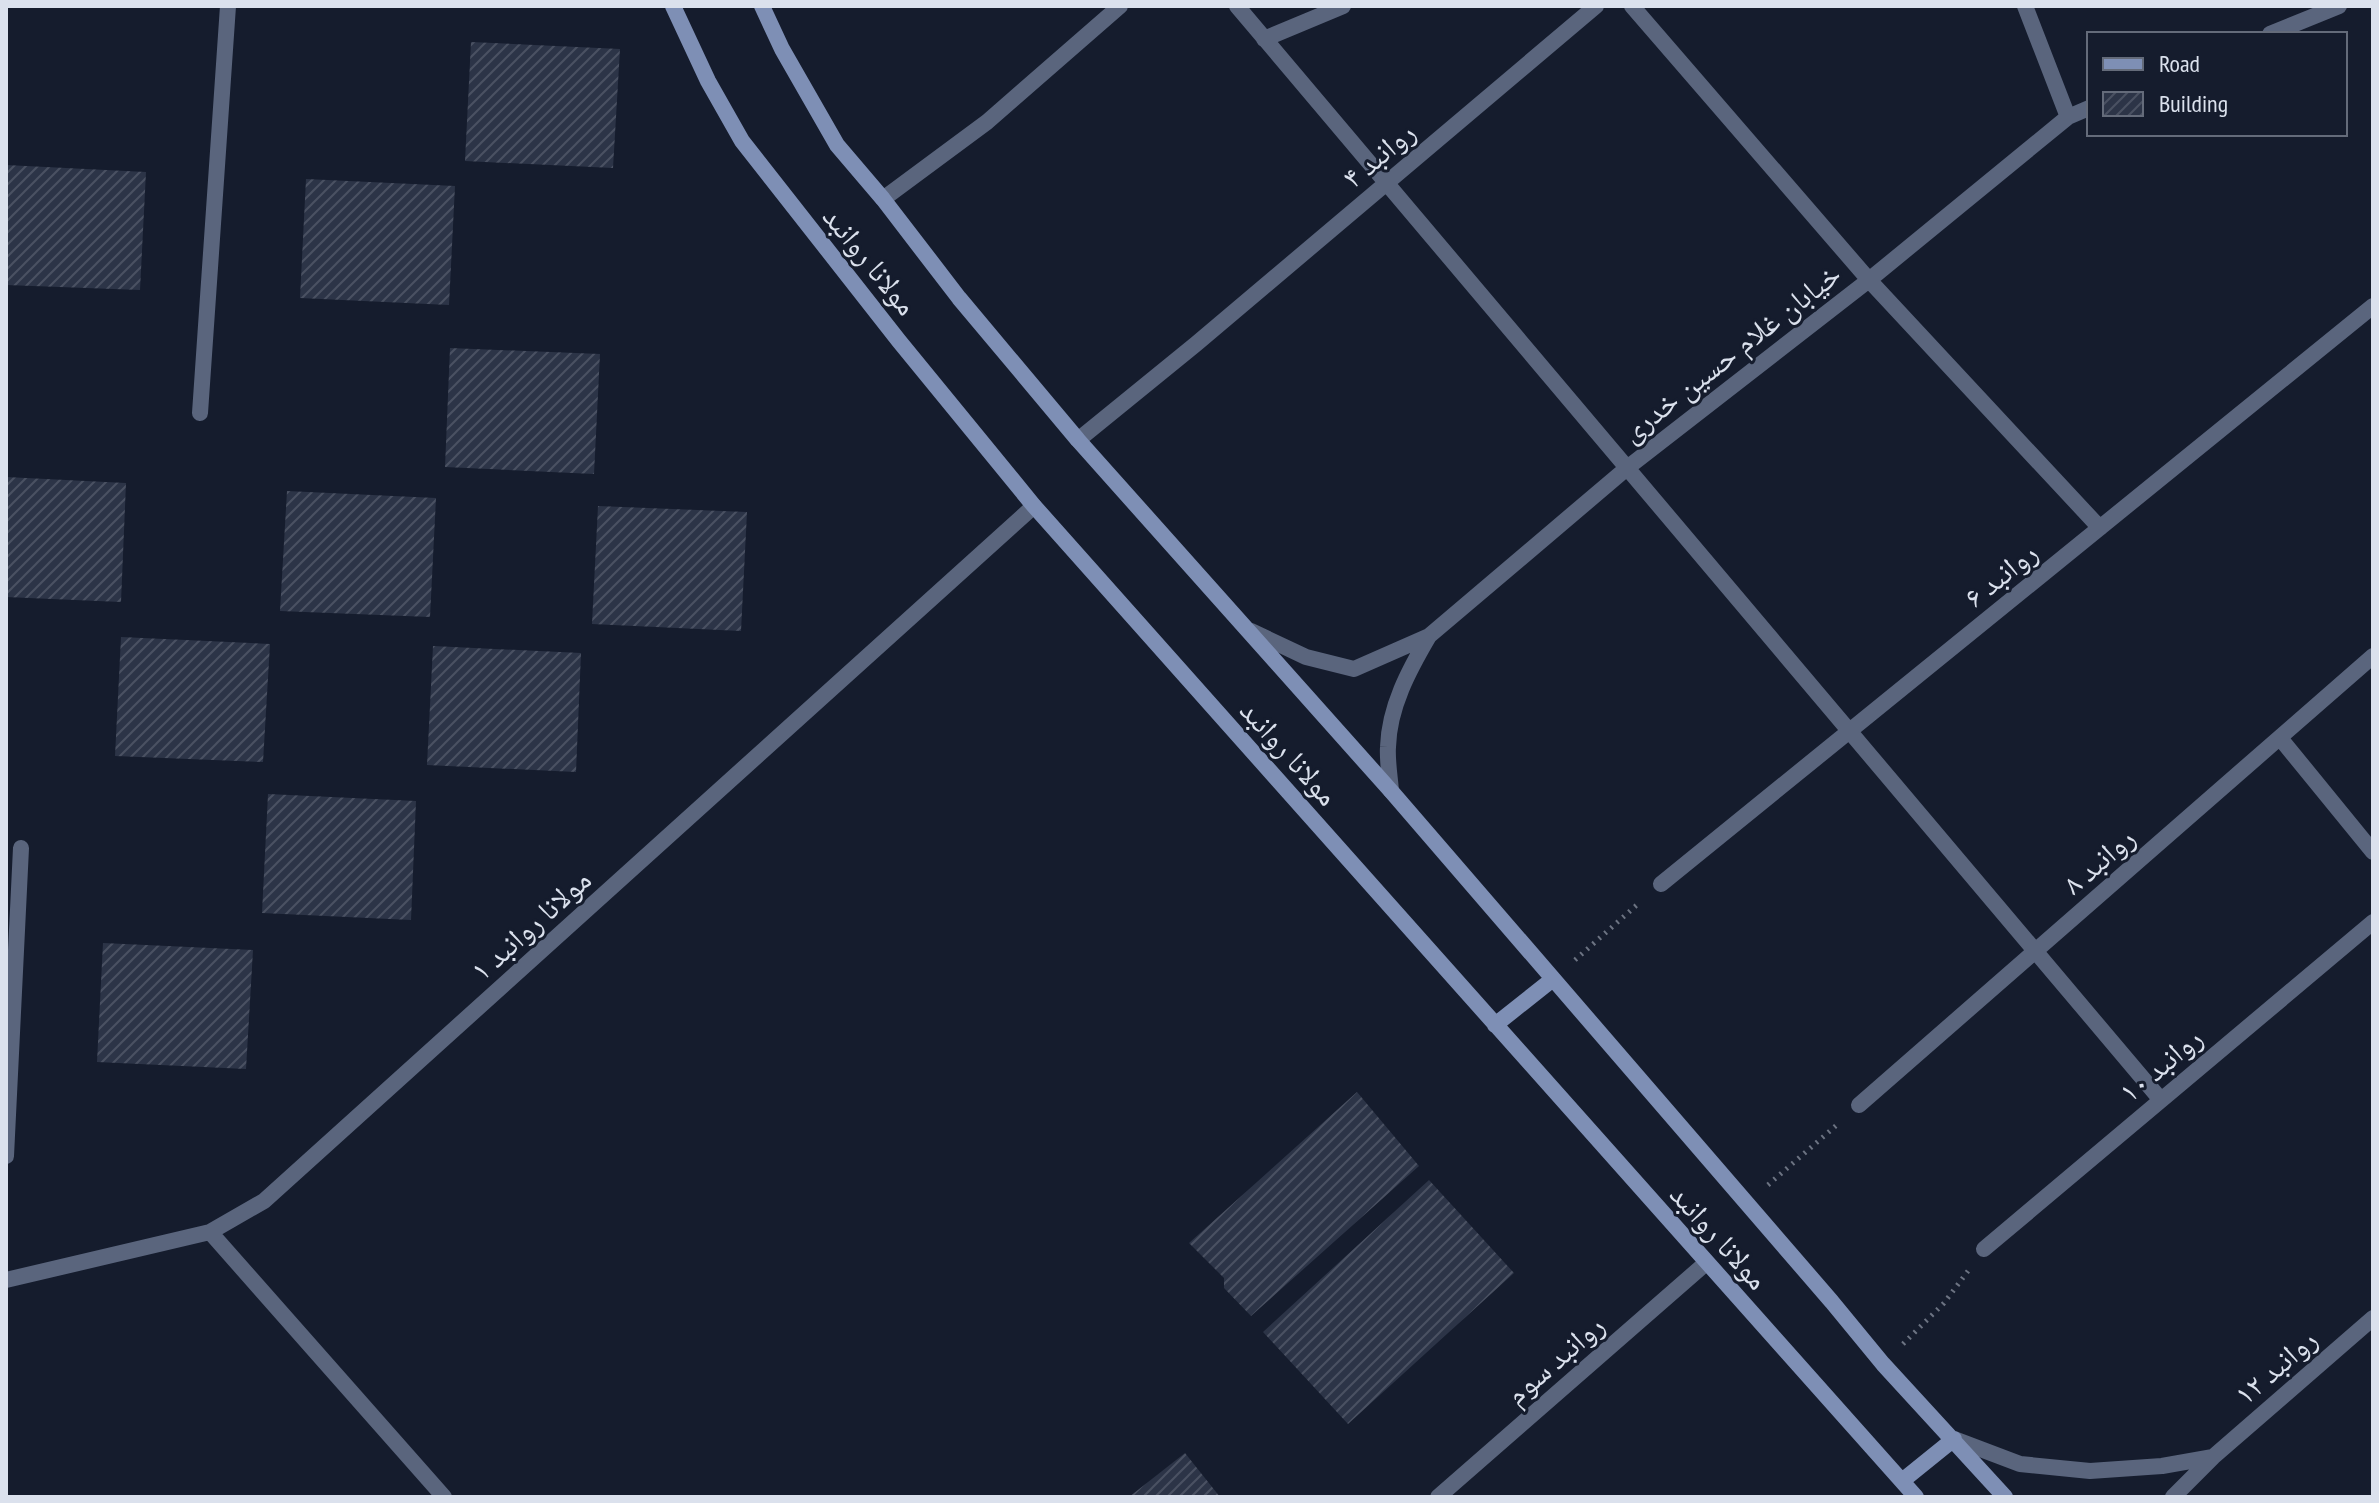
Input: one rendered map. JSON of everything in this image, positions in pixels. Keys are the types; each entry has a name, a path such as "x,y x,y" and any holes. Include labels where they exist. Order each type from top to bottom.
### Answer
{"street":[{"path":"200,413 228,6"},
{"name":"مولانا روانبد","path":"673,6 708,81 742,141 1034,506 1916,1497"},
{"name":"مولانا روانبد","path":"762,6 782,49 837,145 959,298 1078,440 1391,791 1883,1364 2005,1497"},
{"path":"883,199 987,122 1120,6"},
{"path":"1237,6 2161,1100"},
{"path":"1264,39 1343,6"},
{"name":"روانبد ۴","path":"1078,440 1596,6"},
{"path":"1632,6 1869,280 2100,528"},
{"path":"2025,6 2068,117"},
{"path":"2275,32 2339,6"},
{"name":"خیابان غلام حسین خدری","path":"1429,636 1627,468 1869,280 2068,117 2087,109"},
{"name":"روانبد ۶","path":"1661,884 2373,306"},
{"name":"مولانا روانبد ۱","path":"6,1280 210,1232 264,1201 1034,506"},
{"path":"1251,631 1306,657 1354,669 1429,636"},
{"path":"1391,791 1387,748 1392,717 1410,670 1429,636"},
{"name":"روانبد ۸","path":"1859,1105 2373,656"},
{"path":"2280,738 2373,852"},
{"path":"6,1156 21,848"},
{"name":"روانبد ۱۰","path":"1984,1249 2373,922"},
{"path":"1495,1025 1553,979"},
{"path":"210,1232 444,1497"},
{"name":"روانبد سوم","path":"1438,1497 1706,1263"},
{"name":"روانبد ۱۲","path":"2173,1497 2213,1457 2373,1318"},
{"path":"1902,1481 1954,1439 2020,1464 2090,1471 2162,1466 2213,1457"}],"path":[{"path":"1553,979 1661,884"},
{"path":"1746,1204 1859,1105"},
{"path":"1883,1364 1944,1303 1984,1249"}],"building":[{"path":"471,42 620,49 613,168 465,161"},
{"path":"6,165 146,172 140,290 6,285"},
{"path":"306,179 455,186 449,305 300,298"},
{"path":"450,348 600,354 594,474 445,467"},
{"path":"6,477 126,483 121,602 6,597"},
{"path":"287,491 436,498 430,617 280,611"},
{"path":"598,506 747,512 741,631 592,624"},
{"path":"121,637 270,644 263,762 115,756"},
{"path":"433,646 581,653 576,772 427,765"},
{"path":"268,794 416,801 411,920 262,913"},
{"path":"103,943 253,950 246,1069 97,1062"},
{"path":"1357,1092 1419,1166 1251,1316 1224,1288 1224,1278 1189,1243"},
{"path":"1429,1180 1514,1273 1348,1424 1263,1332"},
{"path":"1185,1453 1220,1497 1129,1497"}]}
